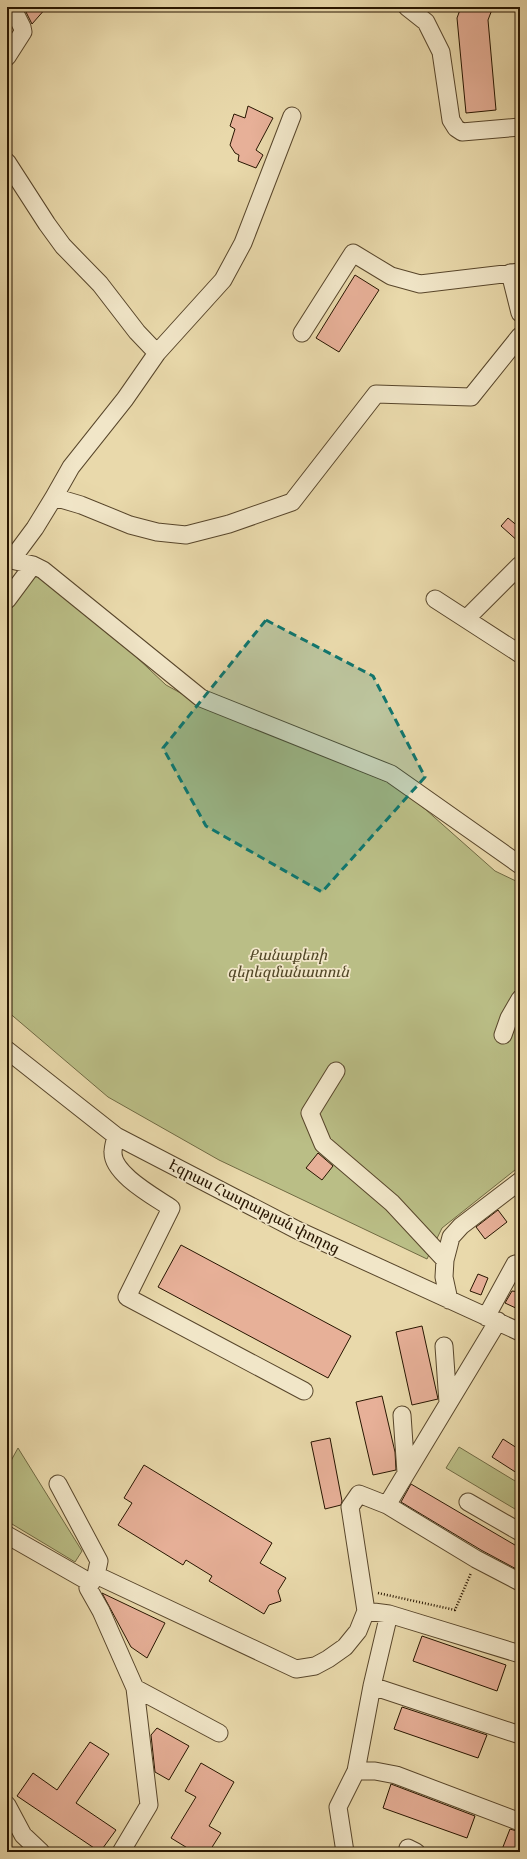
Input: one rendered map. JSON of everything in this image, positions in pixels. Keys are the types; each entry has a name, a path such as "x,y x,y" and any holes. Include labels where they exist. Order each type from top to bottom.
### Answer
{"street":[{"path":"7,58 23,32 12,7"},
{"path":"407,7 426,22 441,52 451,120 456,128 462,132 520,127"},
{"path":"292,116 244,243 222,280 157,353 125,399 71,467 35,528 10,559 33,565 43,570 201,698 391,774 520,865"},
{"path":"7,162 63,246 100,284 137,332 157,353"},
{"path":"302,333 353,253 391,276 420,284 515,273 520,313"},
{"path":"54,497 80,504 130,525 157,532 186,535 229,524 292,502 376,394 471,397 520,336"},
{"path":"7,600 33,565"},
{"path":"466,619 520,565"},
{"path":"435,599 520,654"},
{"path":"503,1035 509,1018 520,999"},
{"name":"Էզրաս Հասրաթյան փողոց","path":"7,1050 115,1138 296,1230 493,1321 520,1337"},
{"name":"Էզրաս Հասրաթյան փողոց","path":"7,1059 115,1138 278,1228 520,1332"},
{"path":"336,1071 310,1113 323,1144 392,1203 446,1260"},
{"path":"115,1138 112,1152 116,1166 128,1178 171,1208 127,1297 304,1391"},
{"path":"449,1300 444,1277 446,1260 452,1237 461,1226 520,1181"},
{"path":"387,1505 448,1403 493,1321 515,1264 520,1263"},
{"path":"444,1346 448,1403"},
{"path":"402,1415 406,1473"},
{"path":"58,1484 99,1561 94,1579 88,1588 101,1611 135,1688 149,1805 121,1852"},
{"path":"7,1534 94,1579 296,1669 315,1666 345,1647 358,1631 366,1611 350,1507 359,1494 387,1505 476,1559 520,1582"},
{"path":"468,1502 520,1532"},
{"path":"366,1611 389,1614 520,1654"},
{"path":"345,1852 338,1807 356,1771 372,1686 389,1614"},
{"path":"372,1686 520,1735"},
{"path":"135,1688 219,1733"},
{"path":"356,1771 375,1771 396,1775 520,1822"},
{"path":"7,1805 23,1835 41,1852"}],"path":[{"path":"363,1589 455,1610 476,1559"}],"highlighted area":[{"path":"266,620 373,676 425,777 322,892 206,826 163,748"}],"green space":[{"name":"Քանաքեռի գերեզմանատուն","path":"47,573 166,685 217,713 393,784 425,809 495,871 520,883 520,1166 442,1228 427,1259 219,1160 108,1097 7,1011 7,611 33,574"},
{"path":"459,1447 520,1484 520,1512 446,1468"},
{"path":"18,1448 82,1551 75,1562 7,1521 7,1468"}],"building":[{"path":"461,7 493,7 488,20 496,110 466,113 457,18"},
{"path":"24,8 46,8 32,24"},
{"path":"248,106 273,118 256,150 263,155 256,168 238,161 239,155 235,153 230,145 235,129 230,126 234,114 245,118"},
{"path":"355,275 379,290 339,352 316,338"},
{"path":"508,518 520,528 520,543 501,526"},
{"path":"318,1153 333,1166 322,1180 306,1168"},
{"path":"498,1210 507,1222 485,1239 476,1227"},
{"path":"181,1245 351,1336 328,1378 158,1287"},
{"path":"478,1274 488,1278 481,1295 470,1291"},
{"path":"512,1291 520,1292 520,1310 505,1303"},
{"path":"422,1326 438,1399 412,1405 396,1332"},
{"path":"382,1396 395,1452 396,1470 373,1475 356,1402"},
{"path":"330,1438 342,1501 341,1505 325,1509 311,1442"},
{"path":"503,1439 520,1450 520,1475 492,1457"},
{"path":"144,1465 272,1543 260,1563 286,1578 278,1591 281,1601 269,1605 264,1614 209,1581 212,1576 186,1560 183,1565 118,1525 132,1503 124,1498"},
{"path":"411,1484 520,1548 520,1571 481,1550 401,1502"},
{"path":"102,1593 165,1623 147,1658 131,1647"},
{"path":"422,1636 506,1665 497,1691 413,1661"},
{"path":"402,1707 487,1735 478,1758 394,1729"},
{"path":"157,1728 189,1746 169,1780 155,1772 151,1735"},
{"path":"90,1742 109,1754 76,1803 116,1830 100,1852 17,1796 33,1773 57,1790"},
{"path":"201,1763 234,1782 209,1826 221,1833 209,1852 194,1852 171,1838 196,1797 185,1791"},
{"path":"391,1784 475,1816 467,1838 383,1808"},
{"path":"510,1829 520,1832 520,1852 501,1852"}]}
